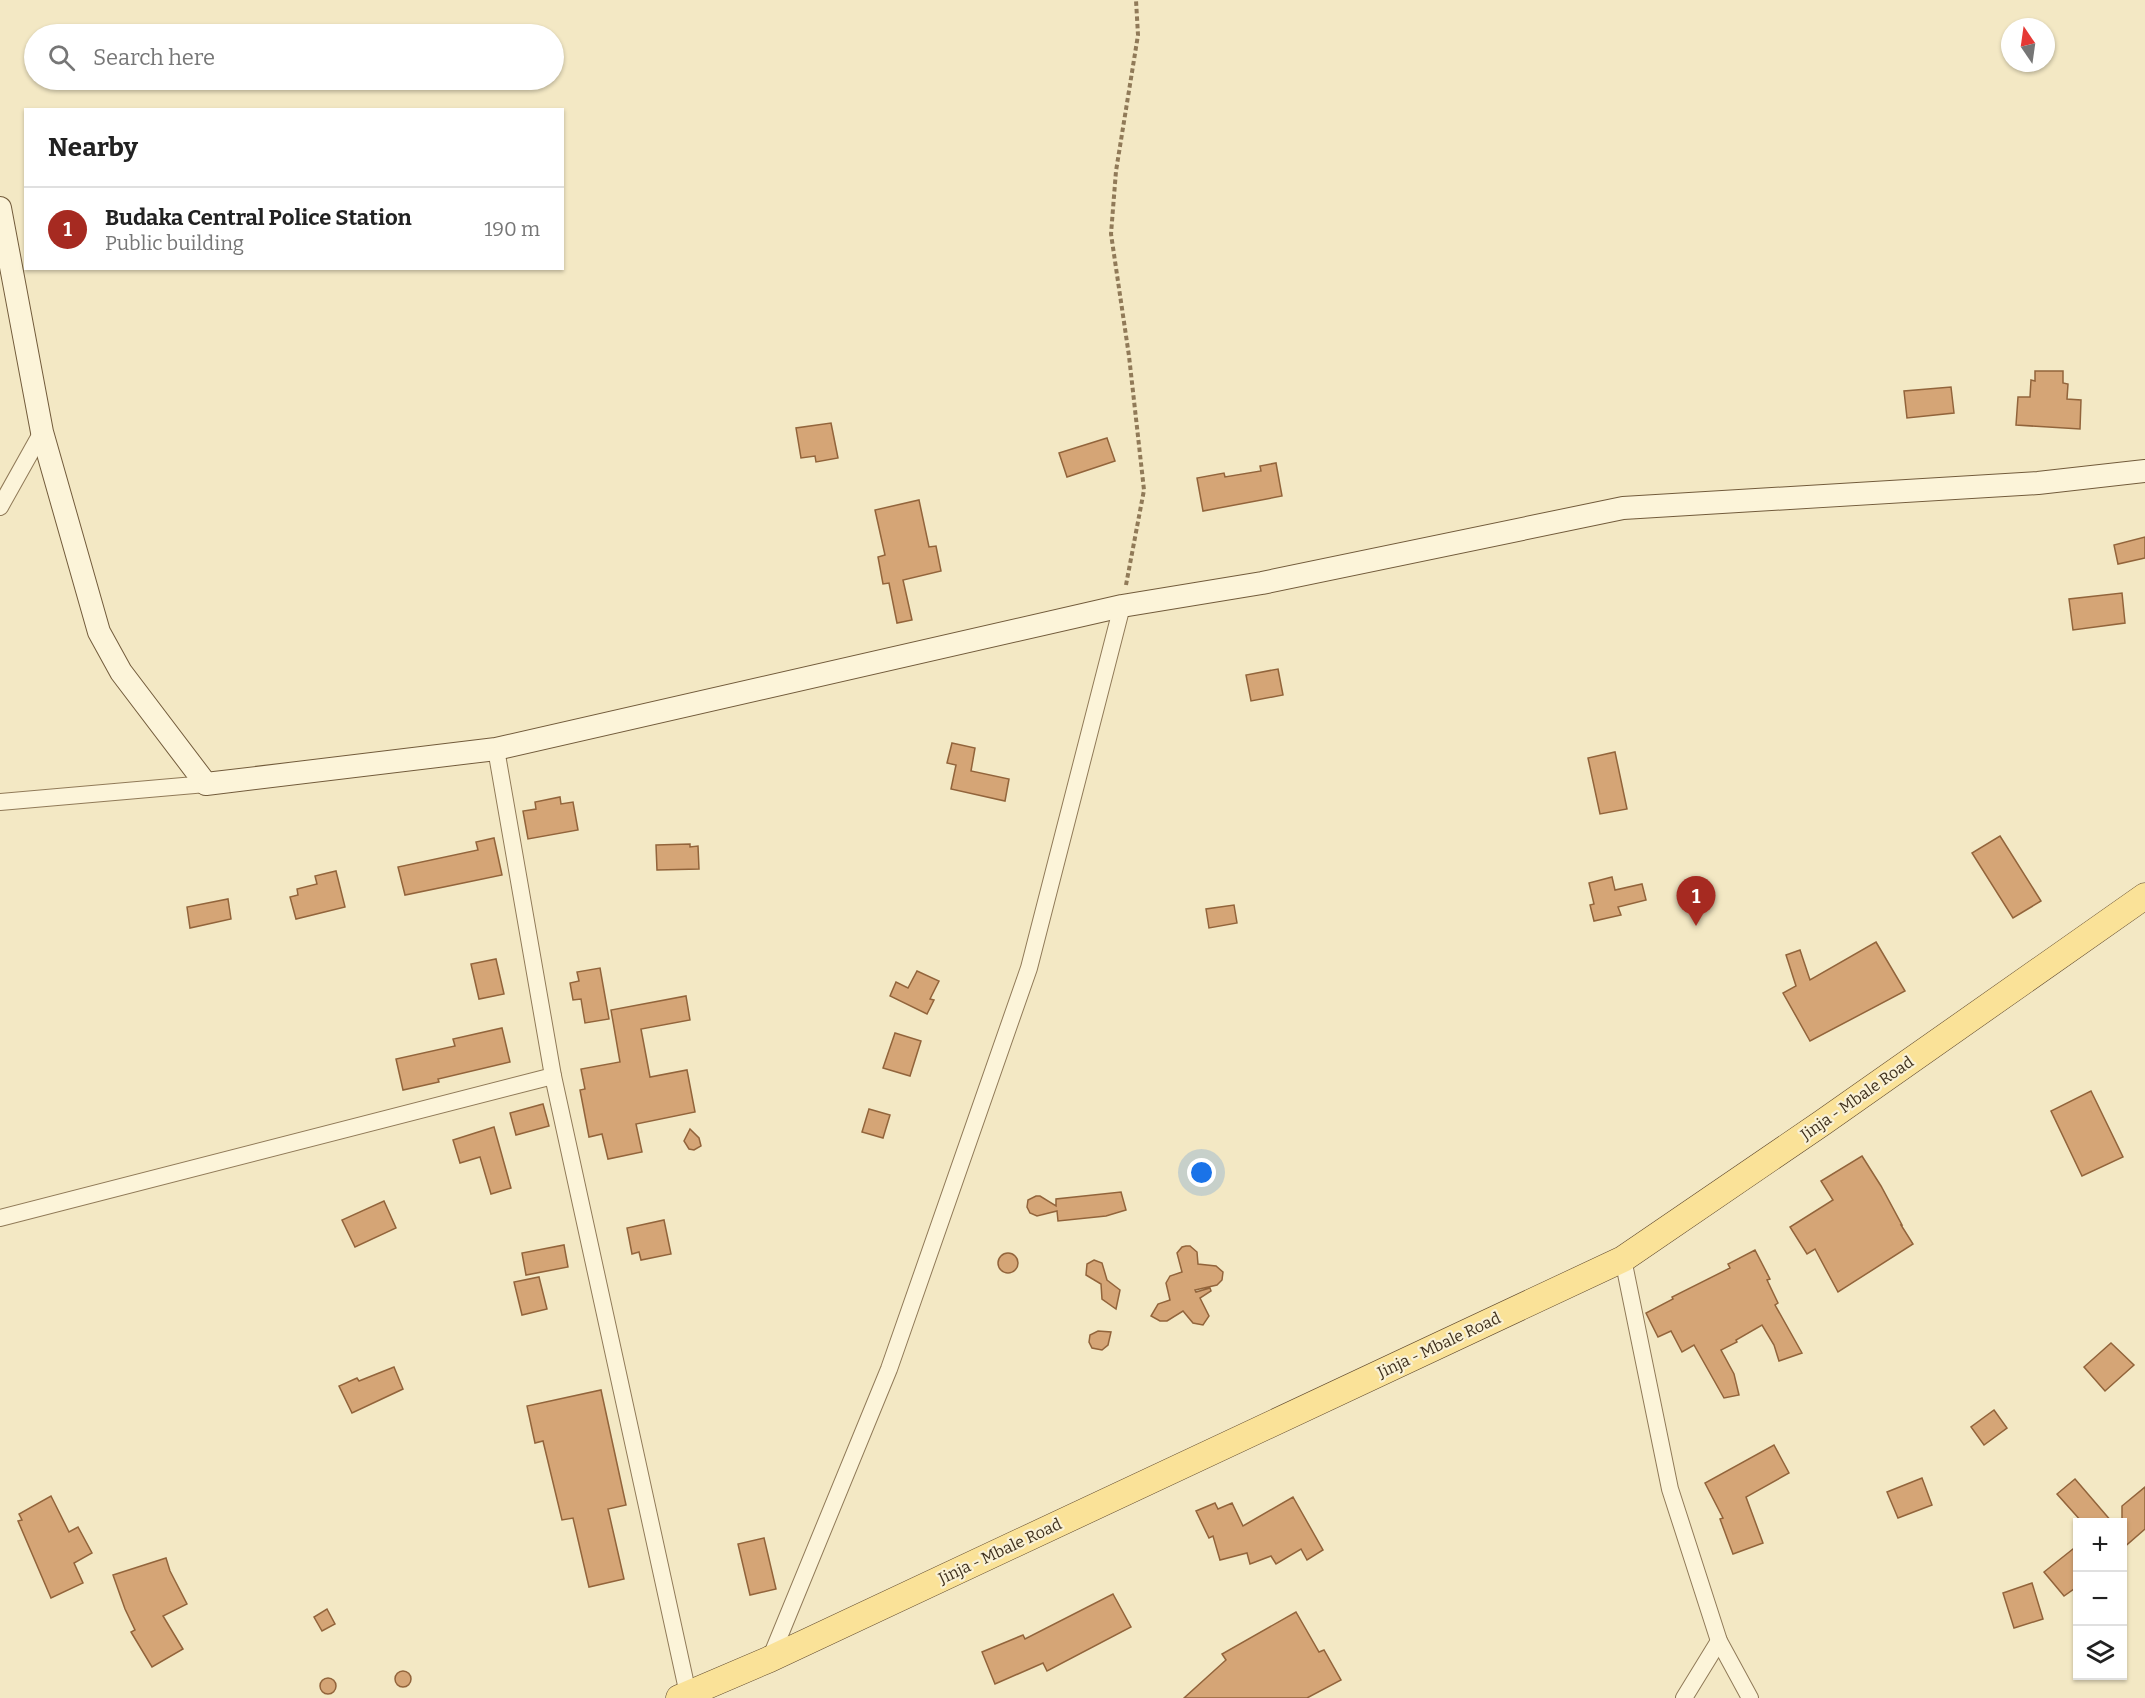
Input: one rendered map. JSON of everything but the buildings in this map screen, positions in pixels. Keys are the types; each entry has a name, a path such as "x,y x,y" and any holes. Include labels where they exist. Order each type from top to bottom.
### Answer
{"main road":[{"name":"Jinja - Mbale Road","path":"684,1696 770,1659 1623,1259 1822,1123 2145,896"}],"street":[{"path":"0,208 42,432 99,632 121,672 206,784"},
{"path":"0,507 42,432"},
{"path":"0,802 206,784 496,749 1122,606 1262,583 1623,508 2037,483 2145,471"},
{"path":"770,1659 889,1369 1029,968 1122,606"},
{"path":"496,749 553,1076 684,1696"},
{"path":"0,1218 553,1076"},
{"path":"1623,1259 1670,1489 1719,1641 1750,1698"},
{"path":"1684,1698 1719,1641"}],"path":[{"path":"1122,606 1144,490 1129,356 1111,234 1116,171 1138,35 1136,0"}],"place":[{"name":"Budaka Central Police Station","path":"1696,926"}]}
